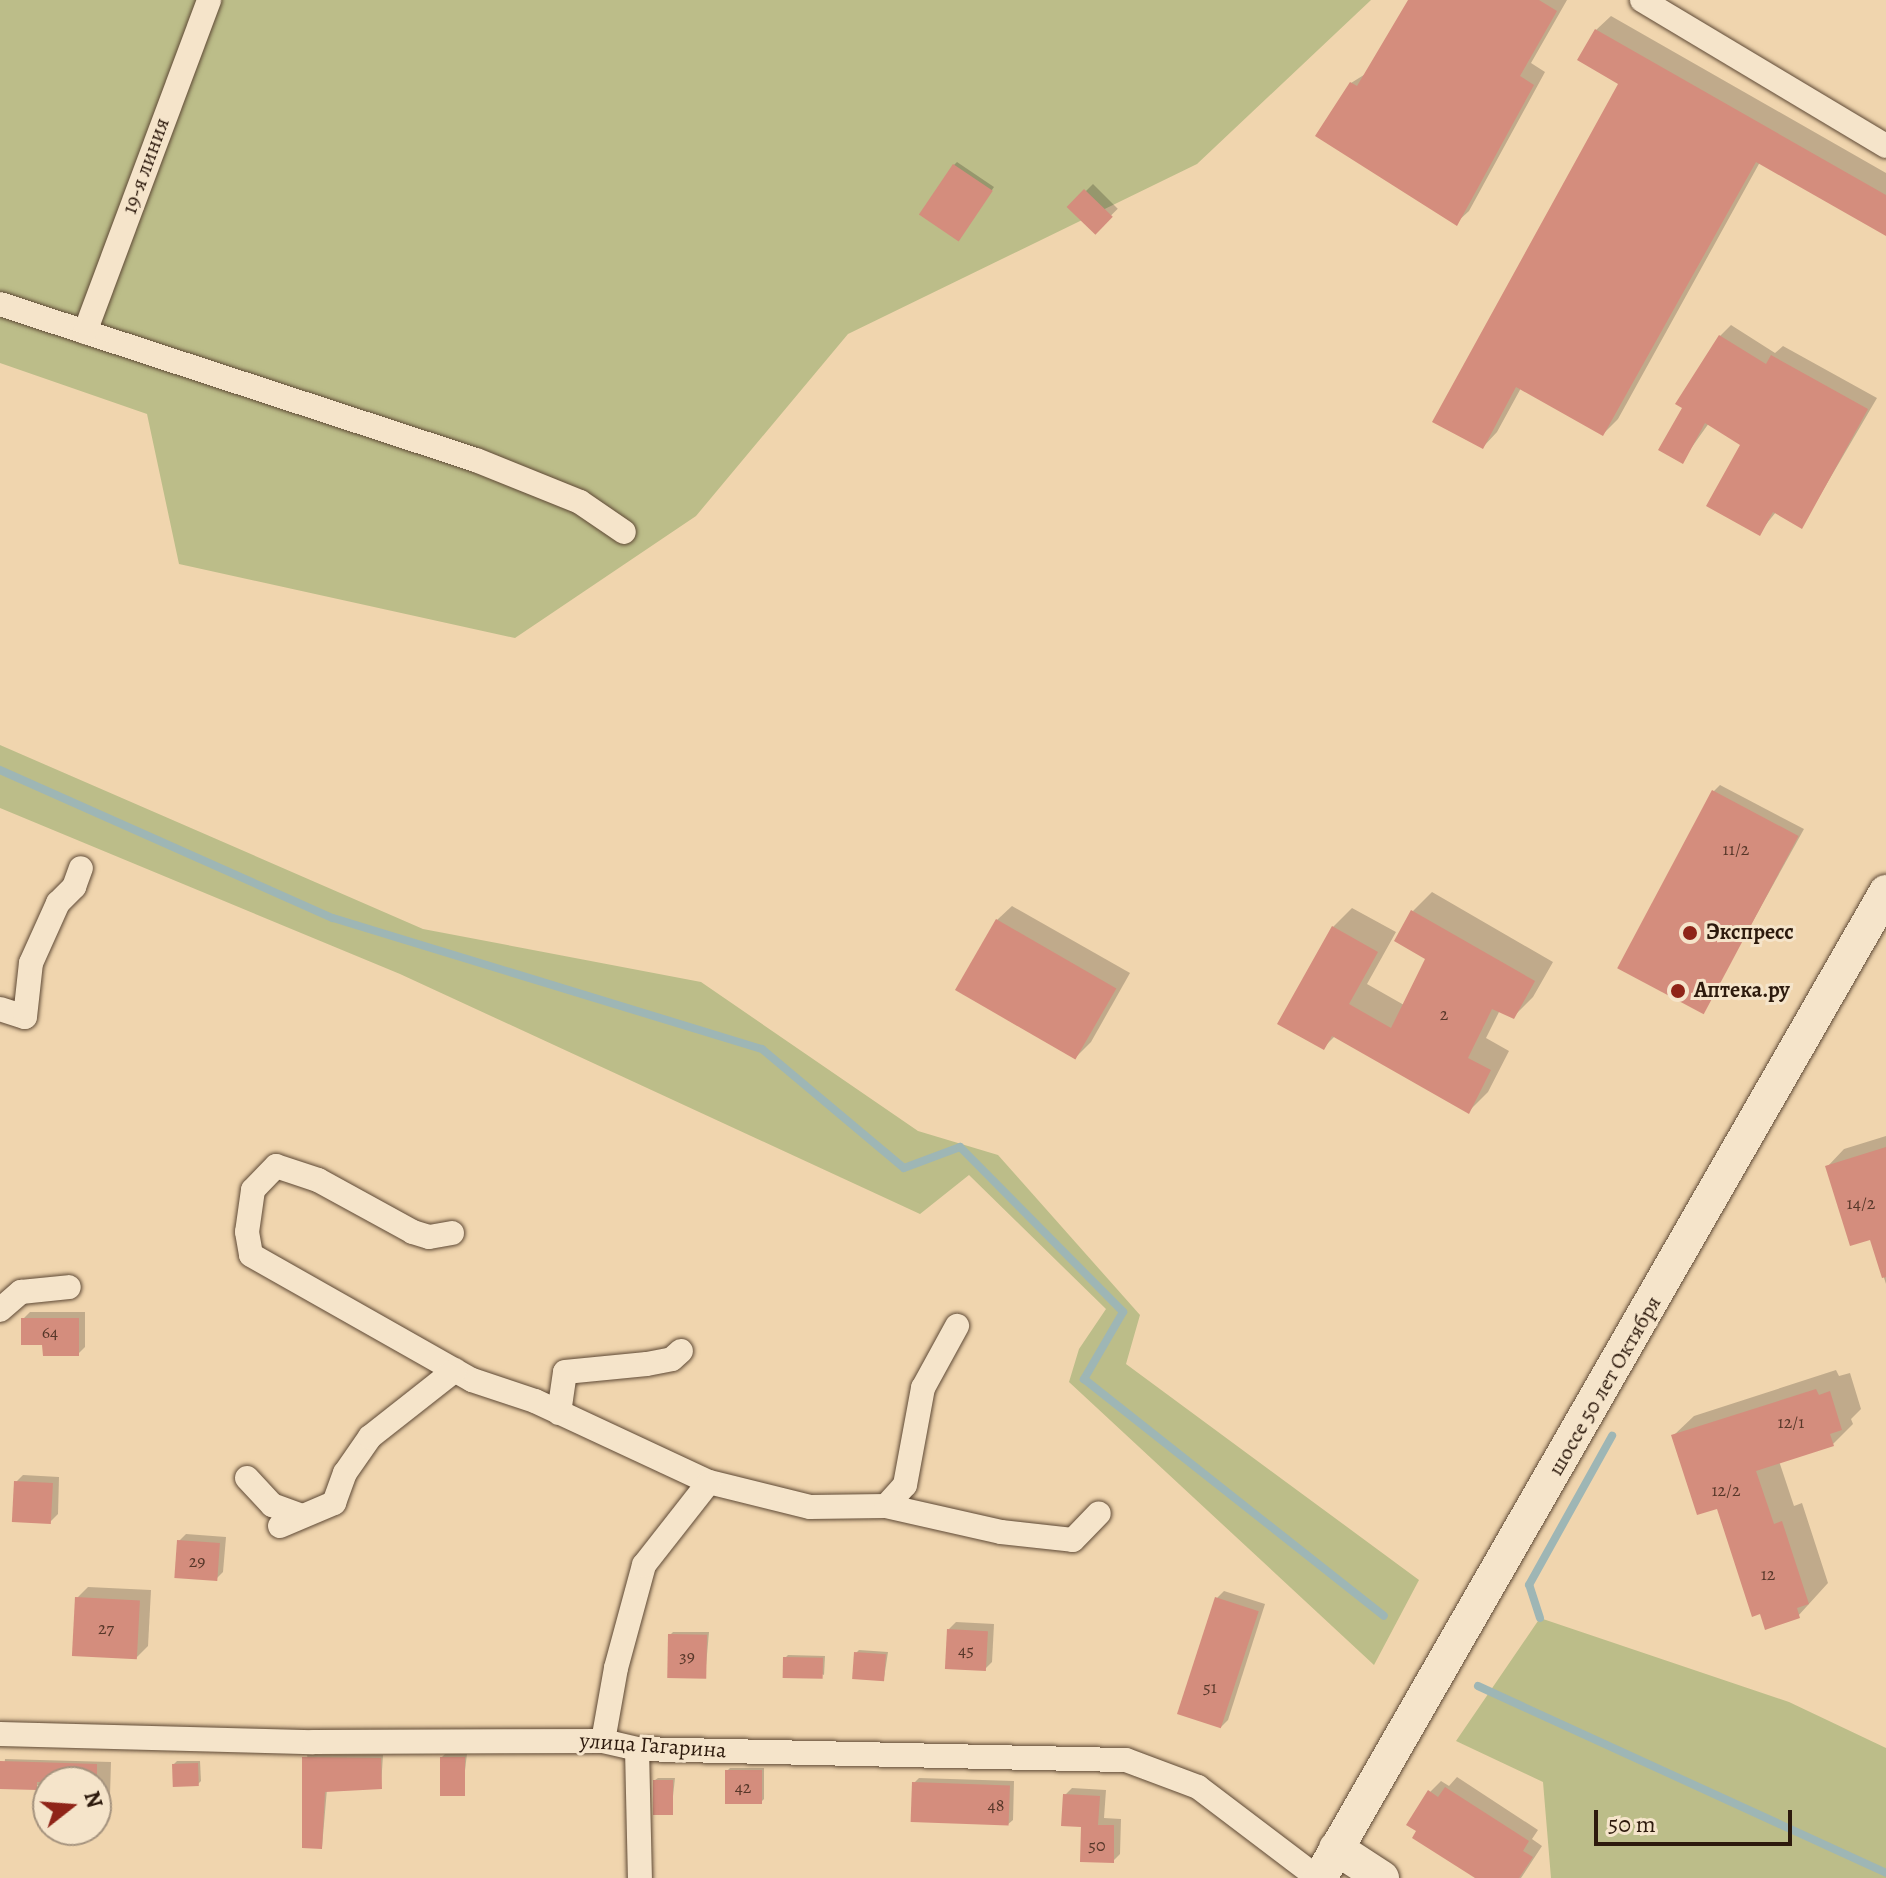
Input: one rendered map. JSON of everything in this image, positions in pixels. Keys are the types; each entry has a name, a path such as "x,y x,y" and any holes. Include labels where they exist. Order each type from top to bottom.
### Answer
{"street":[{"name":"19-я линия","path":"85,332 209,0"},
{"path":"1642,0 1886,146"},
{"path":"0,304 476,460 580,502 624,532"},
{"path":"0,1009 25,1017 31,963 58,903 74,887 81,868"},
{"name":"шоссе 50 лет Октября","path":"1319,1878 1886,892"},
{"path":"452,1233 429,1237 413,1232 318,1180 276,1166 253,1190 247,1232 251,1255 455,1370 559,1413 709,1482 810,1507 886,1506 1001,1532 1073,1540 1099,1513"},
{"path":"0,1310 21,1292 69,1287"},
{"path":"886,1506 905,1485 923,1388 957,1326"},
{"path":"559,1413 565,1372 647,1364 672,1359 681,1351"},
{"path":"247,1478 291,1521 334,1503 345,1473 370,1437 455,1370"},
{"path":"603,1741 616,1668 644,1565 709,1482"},
{"name":"улица Гагарина","path":"0,1734 313,1742 603,1741 637,1749 1126,1760 1198,1787 1319,1878"},
{"path":"637,1749 640,1878"},
{"path":"1336,1848 1382,1878"}],"green space":[{"path":"0,0 1371,0 1197,164 848,334 696,516 515,638 179,564 147,414 0,363"},
{"path":"0,745 423,929 701,982 918,1131 998,1155 1140,1315 1126,1364 1419,1580 1374,1665 1069,1382 1079,1349 1106,1309 969,1175 920,1214 400,974 0,808"},
{"path":"1540,1618 1789,1702 1886,1748 1886,1878 1551,1878 1543,1782 1456,1741"}],"building":[{"path":"1408,0 1539,0 1557,11 1520,76 1534,85 1457,226 1315,136 1350,82 1357,86"},
{"path":"1595,29 1886,195 1886,236 1756,162 1603,436 1516,387 1483,449 1432,422 1618,84 1577,60"},
{"path":"953,164 993,191 959,241 919,215"},
{"path":"1084,189 1113,217 1095,235 1067,207"},
{"path":"1719,335 1766,364 1771,355 1868,409 1802,529 1773,512 1760,536 1706,506 1740,445 1705,423 1683,464 1658,450 1682,408 1675,404"},
{"path":"1712,790 1799,836 1704,1014 1617,968"},
{"path":"1411,910 1535,981 1514,1019 1492,1009 1468,1058 1491,1070 1469,1114 1332,1036 1324,1050 1277,1024 1332,926 1378,952 1349,1004 1391,1028 1425,959 1394,941"},
{"path":"996,919 1116,988 1075,1060 955,990"},
{"path":"1886,1147 1886,1277 1882,1278 1870,1240 1850,1246 1825,1166"},
{"path":"21,1318 79,1318 79,1356 43,1356 42,1345 21,1345"},
{"path":"1816,1389 1819,1395 1830,1391 1842,1430 1830,1434 1834,1446 1756,1471 1774,1524 1782,1521 1809,1604 1797,1608 1800,1618 1765,1630 1760,1614 1752,1617 1717,1509 1697,1515 1671,1435"},
{"path":"14,1481 53,1483 51,1524 12,1522"},
{"path":"177,1540 220,1543 217,1581 174,1578"},
{"path":"75,1597 140,1600 137,1659 72,1656"},
{"path":"1215,1597 1259,1611 1221,1728 1177,1714"},
{"path":"947,1629 988,1631 986,1671 945,1669"},
{"path":"668,1634 707,1635 706,1679 667,1678"},
{"path":"854,1652 886,1654 884,1681 852,1679"},
{"path":"783,1657 823,1658 823,1679 783,1678"},
{"path":"302,1757 381,1758 382,1789 325,1792 322,1849 302,1848"},
{"path":"440,1757 465,1757 465,1796 440,1796"},
{"path":"0,1761 97,1764 32,1766 32,1790 0,1789"},
{"path":"198,1763 199,1786 173,1787 172,1764"},
{"path":"725,1770 762,1770 762,1804 725,1804"},
{"path":"653,1780 673,1780 673,1815 653,1815"},
{"path":"912,1782 1010,1785 1009,1825 911,1822"},
{"path":"1445,1787 1529,1841 1523,1851 1533,1857 1519,1878 1475,1878 1412,1838 1416,1831 1406,1825 1428,1790 1438,1797"},
{"path":"1063,1794 1100,1796 1098,1825 1114,1825 1114,1863 1080,1862 1081,1827 1061,1826"}],"waterway":[{"path":"0,770 333,918 762,1049 904,1168 960,1147 1123,1312 1084,1379 1384,1616"},
{"path":"1540,1618 1529,1585 1612,1436"},
{"path":"1478,1686 1886,1873"}],"place":[{"name":"Экспресс","path":"1690,933"},
{"name":"Аптека.ру","path":"1678,991"}]}
